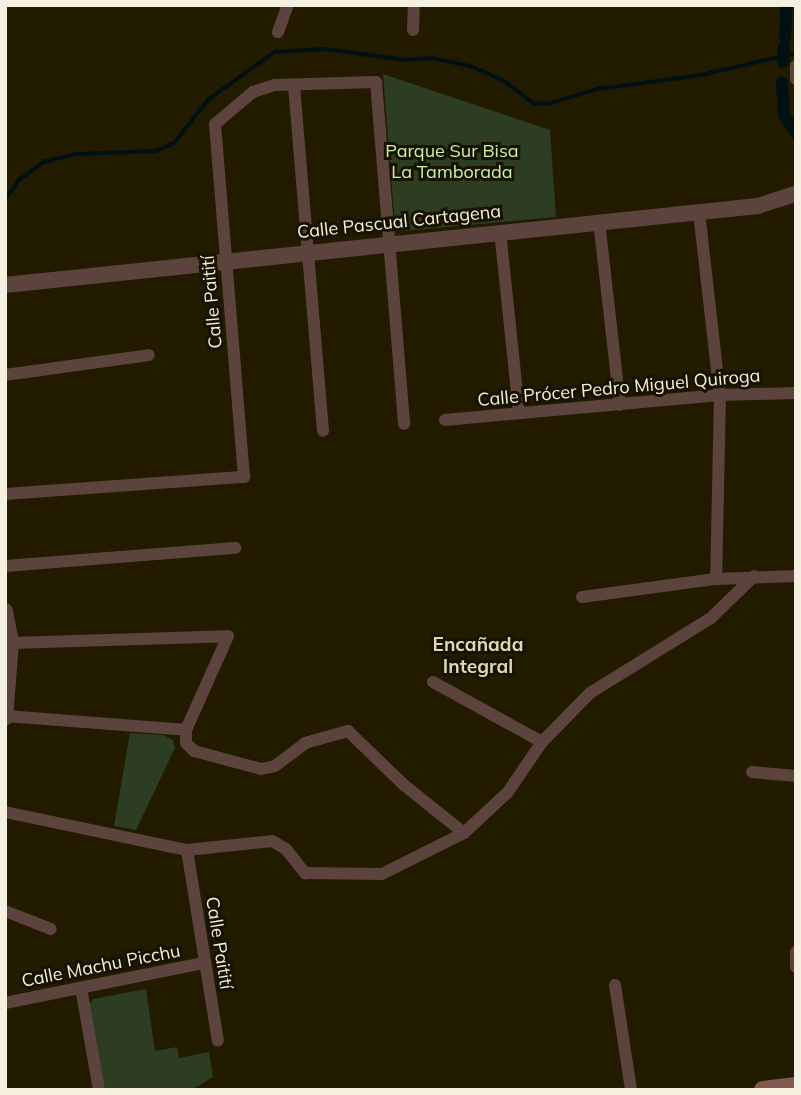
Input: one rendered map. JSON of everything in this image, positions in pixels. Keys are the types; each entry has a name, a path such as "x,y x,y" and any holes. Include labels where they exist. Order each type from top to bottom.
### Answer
{"main road":[{"path":"762,1090 796,1086"}],"street":[{"path":"278,32 288,5"},
{"path":"413,30 414,5"},
{"path":"796,66 796,79"},
{"path":"323,431 294,86 376,82 404,424"},
{"name":"Calle Paitití","path":"5,494 244,477 215,124 253,92 275,85 294,86"},
{"name":"Calle Pascual Cartagena","path":"5,285 390,242 770,204 796,194"},
{"path":"699,212 720,395 716,579"},
{"path":"599,221 620,405"},
{"path":"500,231 519,413"},
{"path":"5,375 149,355"},
{"name":"Calle Prócer Pedro Miguel Quiroga","path":"444,420 720,395 796,393"},
{"path":"5,566 235,548"},
{"path":"5,812 187,850 272,841 286,849 305,873 382,874 464,833 508,792 542,742 590,693 711,618 754,576"},
{"path":"582,597 716,579 796,576"},
{"path":"5,611 11,643 5,717 186,730"},
{"path":"11,643 228,636 186,730 186,743 194,751 261,769 275,766 304,743 348,731 404,785 464,833"},
{"path":"433,682 542,742"},
{"path":"752,772 796,776"},
{"name":"Calle Paitití","path":"187,850 218,1041"},
{"path":"5,911 51,929"},
{"name":"Calle Machu Picchu","path":"5,1003 204,963"},
{"path":"615,985 631,1090"},
{"path":"81,988 99,1090"}],"green space":[{"name":"Parque Sur Bisa La Tamborada","path":"383,74 550,130 556,217 403,231 395,227"},
{"path":"130,733 163,735 173,740 175,748 136,830 114,826"},
{"path":"146,989 155,1051 177,1047 179,1058 209,1052 213,1077 191,1090 104,1090 89,1005 93,999"}],"waterway":[{"path":"785,38 787,5"},
{"path":"783,62 784,47"},
{"path":"5,200 19,180 44,162 76,154 156,151 174,143 209,99 275,52 325,49 405,60 432,58 471,66 503,80 534,103 548,104 597,89 702,75 796,53"},
{"path":"782,83 784,115 796,133"}],"district":[{"name":"Encañada Integral","path":"478,656"}]}
